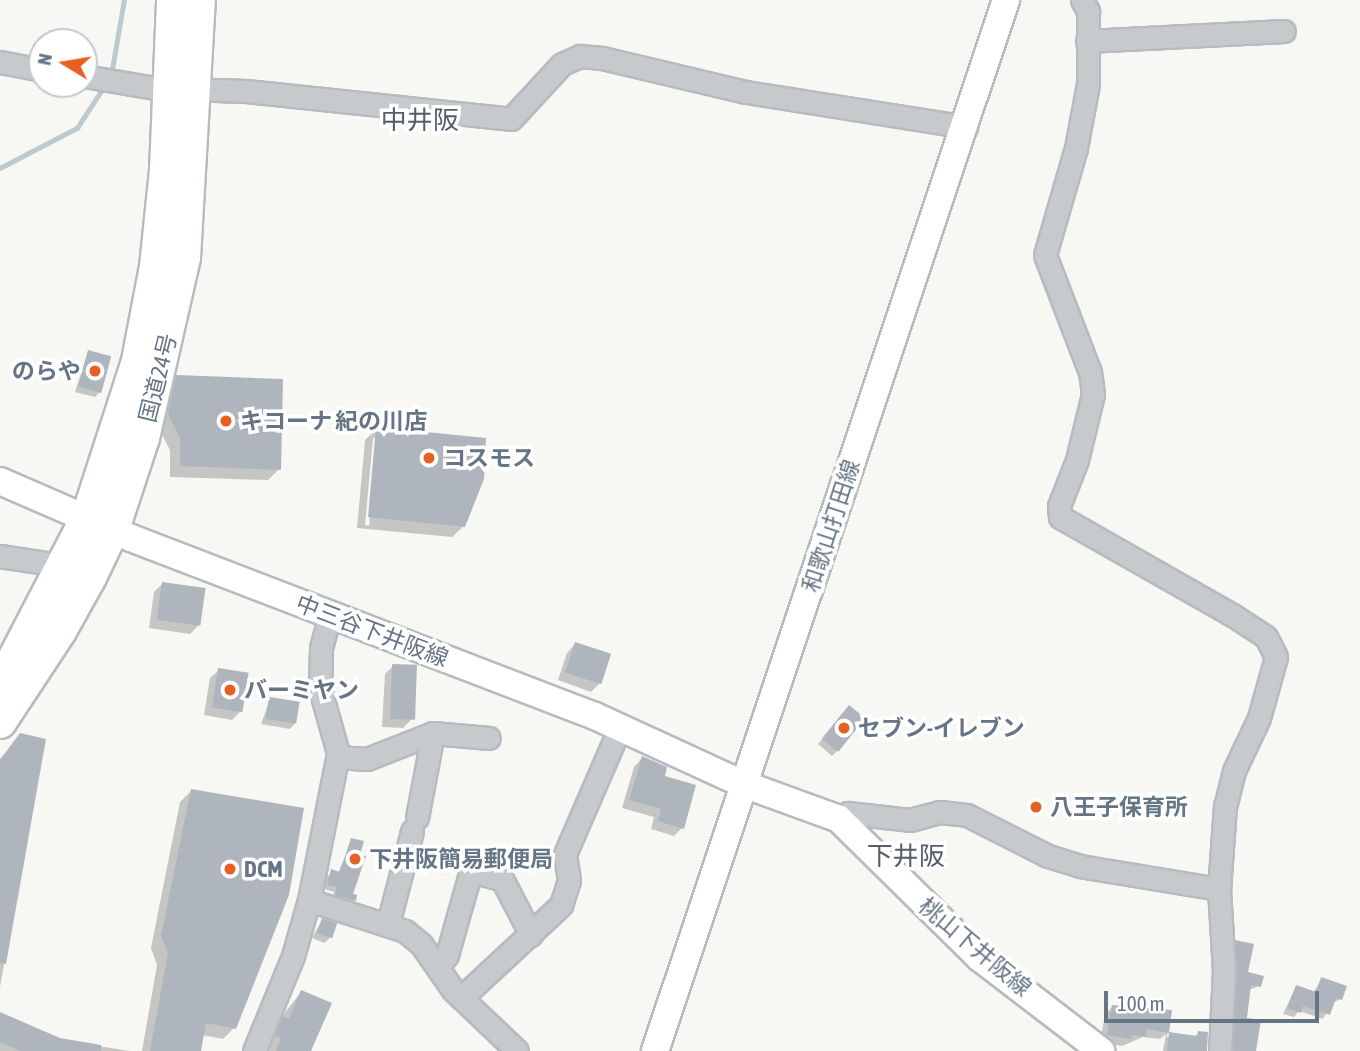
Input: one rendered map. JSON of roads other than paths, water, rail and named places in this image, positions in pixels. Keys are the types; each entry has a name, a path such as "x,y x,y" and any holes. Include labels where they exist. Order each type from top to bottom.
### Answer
{"highway":[{"name":"国道24号","path":"0,722 60,631 168,343 184,258 183,89 173,0"},
{"name":"国道24号","path":"183,89 199,0"},
{"name":"国道24号","path":"0,686 66,566 101,522"}],"main road":[{"name":"和歌山打田線","path":"656,1051 743,784 966,127 1006,0"},
{"name":"中三谷下井阪線","path":"0,481 330,615 620,727 743,784"},
{"name":"桃山下井阪線","path":"743,784 839,819 979,958 1101,1051"}],"street":[{"path":"1082,0 1088,11 1088,84 1076,148 1045,255 1090,372 1093,394 1077,460 1059,506 1060,517 1234,616 1266,638 1276,657 1259,718 1234,771 1225,806 1220,888 1224,970 1220,1051"},
{"path":"1087,41 1284,31"},
{"path":"98,78 183,89 510,120 562,64 580,56 602,58 746,92 966,127"},
{"path":"0,62 28,67"},
{"path":"0,556 66,566"},
{"path":"254,1051 293,956 309,900 337,757 320,688 321,648 330,615"},
{"path":"461,998 531,935 564,898 569,880 565,854 620,727"},
{"path":"337,757 367,759 433,733 489,738"},
{"path":"388,924 414,825 433,733"},
{"path":"839,819 848,813 909,820 940,812 967,815 1048,856 1080,866 1220,888"},
{"path":"438,967 447,955 469,877 475,872 502,879 531,935"},
{"path":"309,900 405,931 438,967 461,998 516,1051"}],"waterway":[{"path":"111,75 124,0"},
{"path":"0,168 77,128 105,85"}],"place":[{"name":"のらや","path":"95,371"},
{"name":"キコーナ 紀の川店","path":"226,421"},
{"name":"コスモス","path":"429,458"},
{"name":"バーミヤン","path":"230,690"},
{"name":"セブン-イレブン","path":"844,728"},
{"name":"八王子保育所","path":"1036,807"},
{"name":"下井阪簡易郵便局","path":"355,859"},
{"name":"DCM","path":"230,869"}],"district":[{"name":"中井阪","path":"420,121"},
{"name":"下井阪","path":"906,857"}]}
